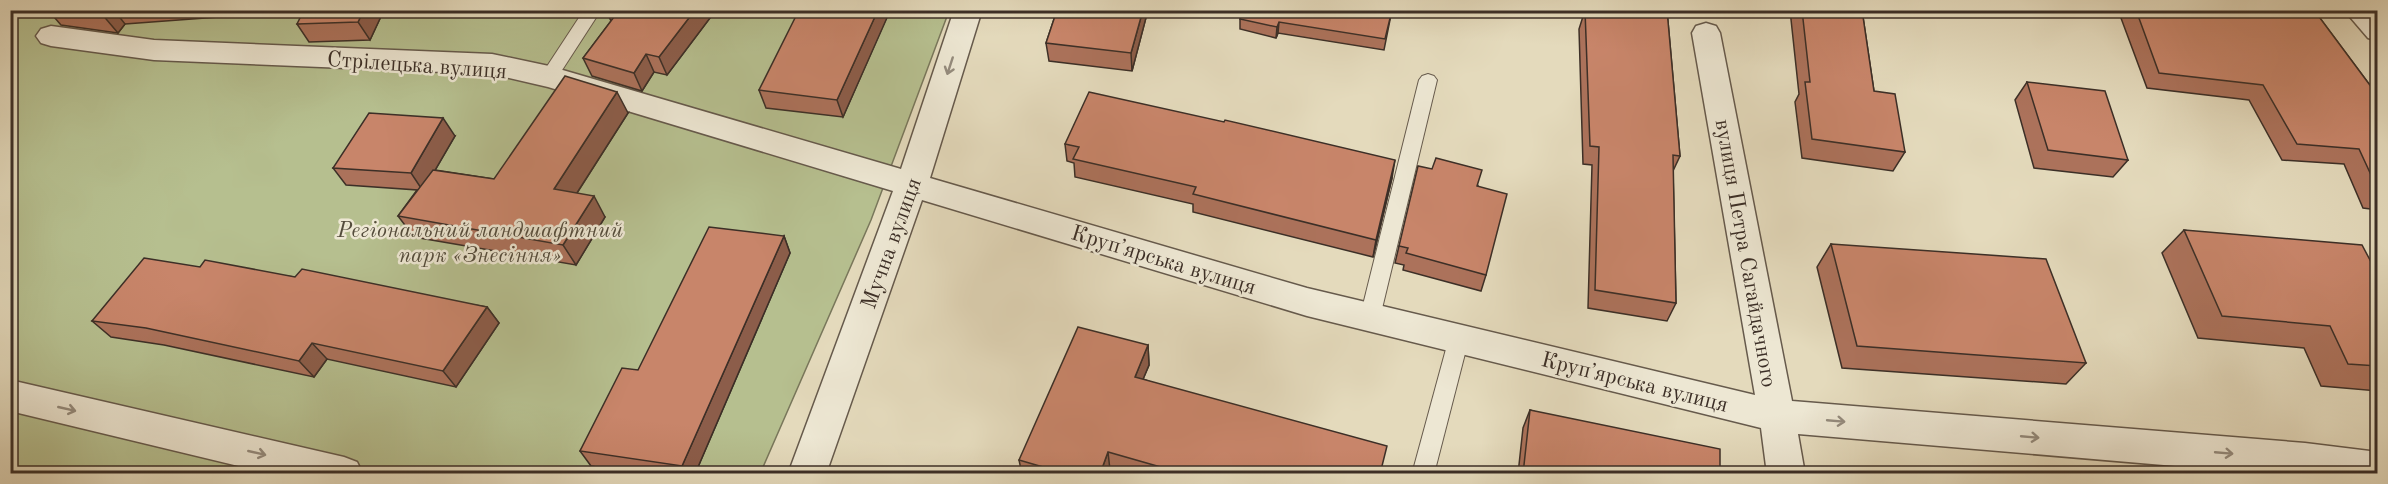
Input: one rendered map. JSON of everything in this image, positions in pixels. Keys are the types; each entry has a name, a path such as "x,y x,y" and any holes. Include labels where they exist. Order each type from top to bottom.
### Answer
{"street":[{"name":"Мучна вулиця","path":"807,474 912,184 968,10"},
{"path":"2358,10 2378,31"},
{"name":"вулиця Петра Сагайдачного","path":"1706,33 1786,474"},
{"name":"Стрілецька вулиця","path":"51,36 154,50 492,64 549,77 912,184"},
{"name":"Крупʼярська вулиця","path":"912,184 1296,298 1777,416 2294,459 2378,469"},
{"path":"10,395 344,474"}],"lane":[{"path":"549,77 593,10"},
{"path":"1370,317 1428,80"},
{"path":"1423,474 1459,338"}],"green space":[{"name":"Регіональний ландшафтний парк «Знесіння»","path":"10,11 949,11 871,220 760,474 11,473"}],"building":[{"path":"83,10 103,10 101,13"},
{"path":"304,10 364,10 358,22 297,24"},
{"path":"609,10 695,10 659,57 646,54 634,73 583,58 614,17 609,17"},
{"path":"799,10 878,10 837,100 759,90"},
{"path":"1057,10 1143,10 1131,53 1046,43"},
{"path":"1244,10 1392,10 1385,39 1279,22 1277,27 1240,19"},
{"path":"1585,10 1667,10 1680,156 1673,155 1676,303 1595,290 1599,147 1590,146"},
{"path":"1802,10 1862,10 1874,91 1895,94 1905,152 1812,139 1805,82 1810,82"},
{"path":"2136,10 2314,10 2378,96 2378,190 2359,149 2297,144 2263,85 2159,73"},
{"path":"565,76 617,92 554,189 594,196 563,245 398,216 433,170 494,179"},
{"path":"2027,82 2105,91 2128,160 2048,150"},
{"path":"1089,92 1224,122 1225,120 1395,160 1376,240 1193,194 1196,187 1073,159 1079,147 1065,144"},
{"path":"369,113 443,118 411,173 333,168"},
{"path":"1436,158 1482,170 1477,186 1507,194 1486,275 1406,253 1408,248 1399,246 1418,166 1432,169"},
{"path":"709,227 784,236 682,466 580,451 622,368 638,370"},
{"path":"2184,230 2362,245 2378,275 2378,366 2348,364 2330,326 2222,316"},
{"path":"1831,244 2046,259 2086,363 1857,346"},
{"path":"144,258 200,267 205,260 295,277 302,269 487,307 443,371 312,343 299,361 146,328 92,321"},
{"path":"1078,327 1148,345 1135,377 1387,446 1380,474 1185,474 1108,452 1100,474 1067,474 1019,460"},
{"path":"1530,410 1720,449 1720,474 1523,474"}]}
